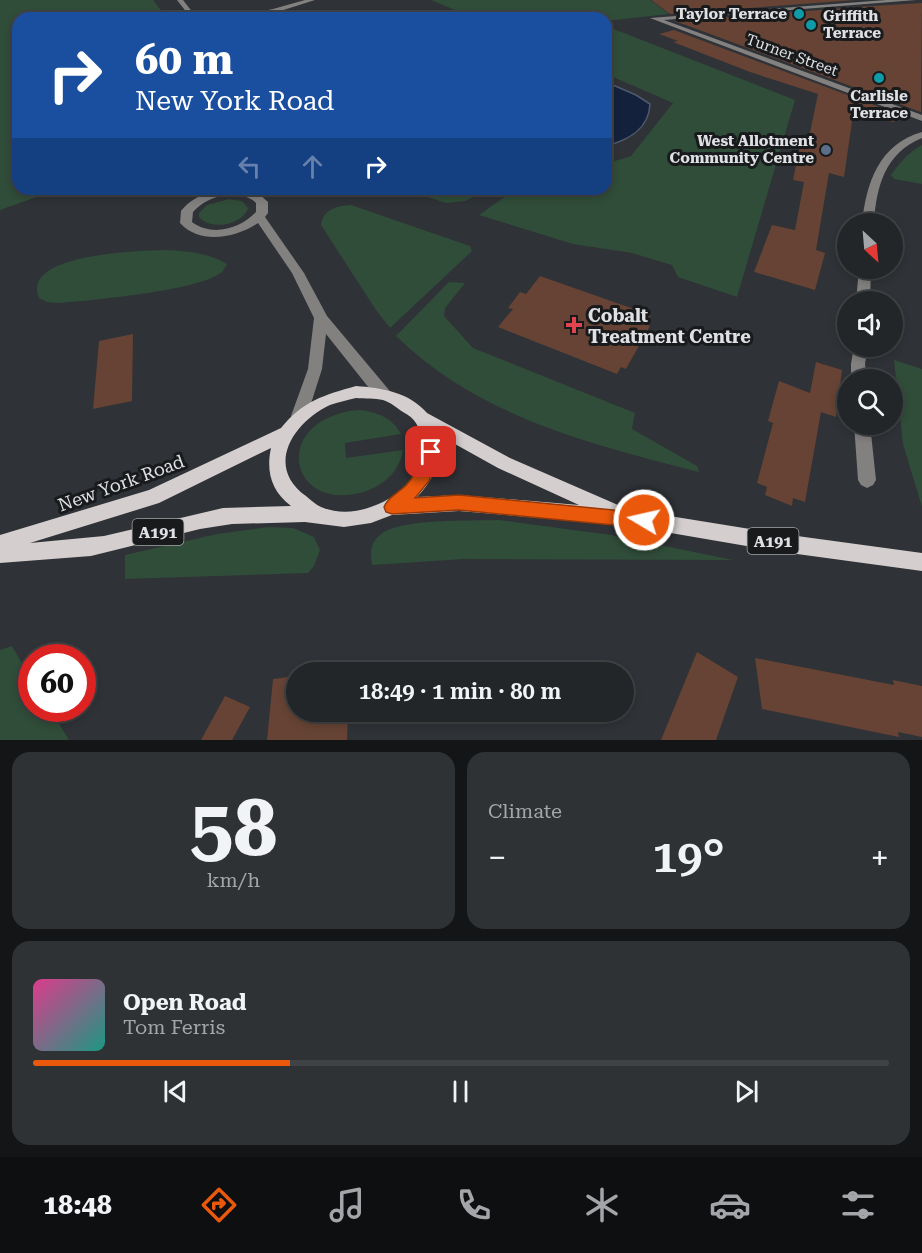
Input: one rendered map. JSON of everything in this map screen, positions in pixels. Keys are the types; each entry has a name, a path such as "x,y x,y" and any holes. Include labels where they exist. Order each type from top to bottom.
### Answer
{"main road":[{"name":"New York Road","path":"317,515 294,501 279,480 275,457 284,434 299,416 312,406 339,396 356,393 383,394 407,404 421,417 495,458 624,517"},
{"name":"New York Road","path":"392,507 413,490 429,463 431,441 421,417"},
{"name":"New York Road","path":"0,544 153,497 284,434"},
{"name":"New York Road","path":"0,554 102,546 193,523 236,515 317,515 343,519 356,518 392,507 459,503 624,517 776,542 922,562"}],"street":[{"path":"180,0 189,12"},
{"path":"268,12 312,0"},
{"name":"Turner Street","path":"913,0 653,18 922,118"},
{"path":"869,213 871,189 885,162 898,147 922,135"},
{"path":"209,195 190,206 185,216 186,223 200,232 232,231 248,225 259,217 263,209 262,202 255,195"},
{"path":"259,217 271,238 297,273 321,318 383,394"},
{"path":"232,231 271,238"},
{"path":"299,416 315,369 321,318"},
{"path":"863,435 867,480"}],"green space":[{"path":"0,0 153,0 162,12 12,12 12,195 42,195 0,210"},
{"path":"431,0 650,0 669,14 612,20 612,12 460,12"},
{"path":"612,28 795,100 737,297 678,277 672,265 632,253 573,244 479,215 509,195 612,195 612,162 631,156 673,103 612,77"},
{"path":"922,145 922,184 894,179 891,175 898,166"},
{"path":"422,195 478,195 465,201 446,203"},
{"path":"229,199 242,201 248,208 240,219 218,225 199,217 199,213 207,205"},
{"path":"351,205 470,246 472,251 390,328 321,225 328,212"},
{"path":"162,250 204,255 227,264 222,272 210,279 169,289 60,303 47,302 39,298 38,283 47,272 63,264 107,254"},
{"path":"449,282 465,283 445,308 444,316 473,348 635,413 632,429 697,466 699,472 617,450 538,424 463,387 428,364 396,336"},
{"path":"894,360 922,369 922,507 903,444 903,369 895,369"},
{"path":"357,410 388,419 401,434 345,443 346,458 403,450 399,463 387,479 369,490 342,495 321,491 307,480 300,465 300,448 310,431 328,418"},
{"path":"499,520 611,535 733,560 464,559 372,565 373,545 380,535 389,530 419,523"},
{"path":"268,527 293,528 314,537 320,550 314,566 308,573 125,579 125,555 217,534"},
{"path":"12,646 18,656 18,722 58,722 69,740 0,740 0,650"}],"water":[{"path":"612,85 650,104 649,113 642,127 630,137 612,144"}],"building":[{"path":"651,0 856,0 670,14"},
{"path":"922,3 921,112 675,21 872,6"},
{"path":"674,30 909,118 892,122 854,108 844,177 829,173 816,250 825,253 815,290 754,272 772,225 795,230 804,182 793,180 801,141 808,142 818,94 750,72 673,42 678,41 659,34"},
{"name":"Cobalt Treatment Centre","path":"540,276 651,315 646,324 650,326 626,369 621,367 617,374 498,327 513,309 508,308 520,292 526,294"},
{"path":"133,334 132,401 93,409 99,341"},
{"path":"816,362 839,369 836,417 821,412 805,502 793,498 792,506 765,495 767,487 757,483 773,423 768,421 779,381 810,393"},
{"path":"697,652 738,677 716,740 661,740"},
{"path":"755,658 894,685 893,680 922,686 922,737 898,732 899,737 762,709"},
{"path":"286,677 286,722 348,722 347,740 267,740 273,679"},
{"path":"225,696 250,707 232,740 201,740"}],"place":[{"name":"Taylor Terrace","path":"799,14"},
{"name":"Griffith Terrace","path":"811,25"},
{"name":"Carlisle Terrace","path":"879,78"},
{"name":"West Allotment Community Centre","path":"826,150"},
{"name":"Cobalt Treatment Centre","path":"574,325"}],"route":[{"path":"431,452 423,476 413,490 392,507 459,503 601,514 644,520"}]}
